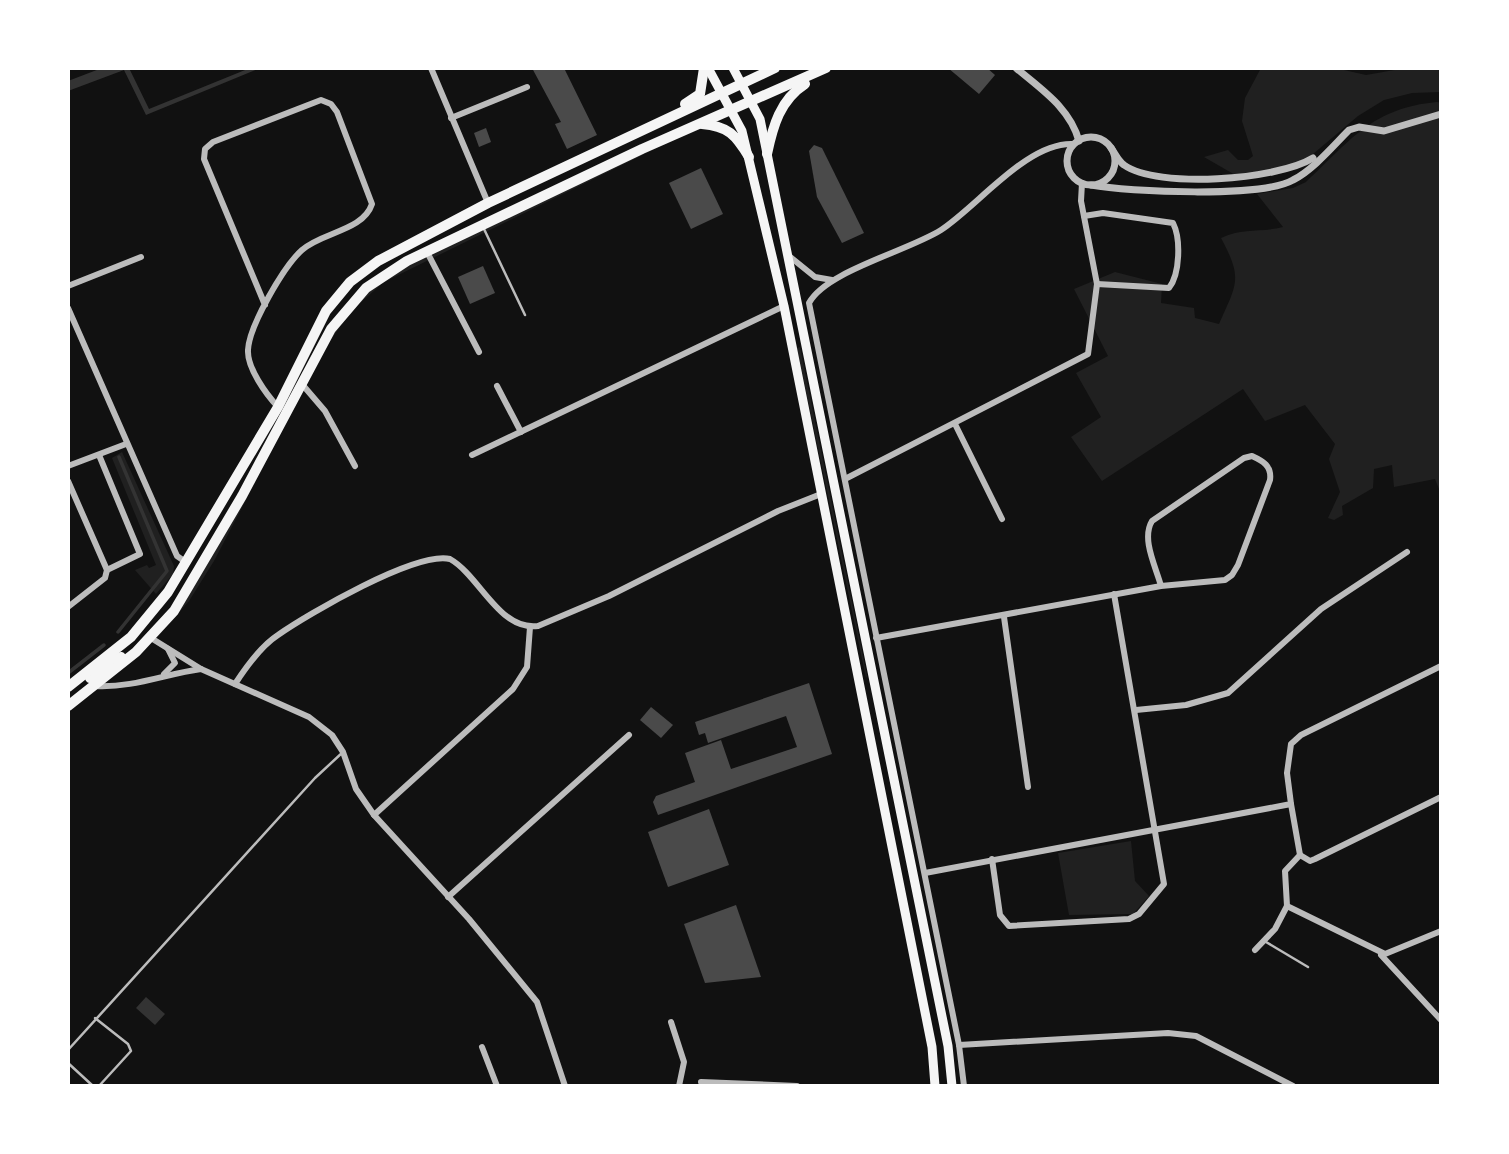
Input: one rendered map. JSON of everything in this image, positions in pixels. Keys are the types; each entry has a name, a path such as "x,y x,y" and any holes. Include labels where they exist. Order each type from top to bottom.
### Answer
{"main road":[{"path":"706,68 733,110 748,157 784,306 932,1047 935,1086"},
{"path":"634,134 649,121 700,94 706,68"},
{"path":"733,68 760,119 768,154 948,1046 952,1086"},
{"path":"69,687 131,636 187,564 278,407 326,310 350,282 378,261 488,203 775,68"},
{"path":"68,706 151,638 174,611 301,383 345,309 366,288 427,252 700,124 828,68"},
{"path":"768,154 775,122 789,97 828,68"},
{"path":"700,124 725,127 736,135 748,157"},
{"path":"69,687 94,676 140,642 151,638"}],"street":[{"path":"431,68 488,203"},
{"path":"1022,70 1066,111 1074,122 1076,143 1070,151 1068,166 1075,179 1091,185 1130,190 1267,189 1296,179 1349,130 1359,127 1384,131 1441,114"},
{"path":"452,118 527,88"},
{"path":"265,305 204,159 205,149 213,142 321,100 331,104 337,112 372,204 369,215 321,237 302,249 265,305 248,350 260,382 278,407"},
{"path":"964,1086 959,1045 925,873 809,303 832,281 938,232 968,211 1037,153 1059,143 1099,139 1111,148 1121,162 1141,173 1221,178 1264,175 1304,164 1328,149"},
{"path":"1091,185 1105,181 1114,169 1111,148"},
{"path":"1264,175 1267,189"},
{"path":"845,479 1082,360 1088,354 1097,284 1084,216 1082,183"},
{"path":"1084,216 1104,213 1173,223 1178,232 1175,279 1169,288 1097,284"},
{"path":"427,252 479,352"},
{"path":"789,256 815,276 832,281"},
{"path":"68,286 141,257"},
{"path":"472,455 784,306"},
{"path":"68,308 177,556 187,564"},
{"path":"301,383 325,411 355,466"},
{"path":"497,386 521,432"},
{"path":"955,424 1002,519"},
{"path":"68,466 126,444"},
{"path":"99,455 140,554 107,570"},
{"path":"876,638 1004,617 1161,586 1212,582 1232,575 1270,480 1271,471 1266,464 1252,456 1244,458 1152,521 1147,529 1148,542 1161,586"},
{"path":"68,481 107,570 105,578 68,607"},
{"path":"235,684 276,636 371,580 439,558 456,563 511,620 530,627 556,621 778,511 821,494"},
{"path":"1136,710 1186,705 1228,693 1321,609 1407,552"},
{"path":"992,859 1000,915 1009,926 1129,919 1139,914 1164,884 1114,594"},
{"path":"1004,617 1028,787"},
{"path":"374,815 513,689 527,667 530,627"},
{"path":"151,638 201,668 322,724 339,742 356,789 374,815 537,1002 565,1086"},
{"path":"157,679 175,663 168,649"},
{"path":"1441,666 1301,736 1290,744 1287,773 1300,855 1310,861 1441,797"},
{"path":"95,686 118,687 157,679 178,671 201,668"},
{"path":"448,897 629,735"},
{"path":"925,873 1291,804"},
{"path":"1255,950 1265,942 1287,906 1285,871 1300,855"},
{"path":"1287,906 1380,953 1441,1020"},
{"path":"1380,953 1397,951 1441,931"},
{"path":"671,1022 684,1062 679,1086"},
{"path":"959,1045 1178,1034 1196,1036 1293,1086"},
{"path":"482,1046 497,1086"},
{"path":"701,1082 797,1086"}],"lane":[{"path":"483,226 525,316"},
{"path":"68,1051 95,1018 315,778 343,752"},
{"path":"1265,942 1308,967"},
{"path":"95,1018 128,1044 131,1051 99,1086"},
{"path":"68,1063 93,1086"}],"shaded area":[{"path":"102,68 129,68 149,109 250,68 260,68 146,115 124,70 68,91 68,81"},
{"path":"1261,68 1335,68 1366,75 1406,68 1441,68 1441,92 1412,93 1384,100 1358,116 1300,165 1237,176 1204,157 1228,150 1238,160 1248,160 1253,156 1242,121 1245,98"},
{"path":"1441,103 1441,494 1435,479 1394,487 1392,465 1374,469 1373,488 1342,506 1343,515 1334,520 1328,518 1340,492 1329,459 1335,444 1305,405 1265,421 1243,389 1102,481 1071,437 1101,417 1076,373 1108,356 1074,289 1115,272 1162,284 1161,303 1194,308 1195,318 1219,324 1235,281 1235,272 1221,238 1237,232 1283,227 1257,194 1293,188 1306,182 1364,128 1395,111"},
{"path":"680,133 681,136 384,282 352,310 327,345 214,561 189,601 155,640 144,636 169,610 211,552 230,522 327,340 363,294 412,262"},
{"path":"800,347 867,676 866,678 797,348"},
{"path":"122,452 174,566 173,574 156,594 135,570 156,565 112,458"},
{"path":"1131,841 1135,881 1149,896 1133,914 1069,915 1058,853"},
{"path":"146,997 165,1014 155,1025 136,1008"}],"building":[{"path":"532,68 564,68 597,135 567,149 555,124 561,122"},
{"path":"948,68 987,68 995,75 979,94"},
{"path":"486,128 491,142 479,147 474,133"},
{"path":"814,145 822,148 864,233 842,243 817,197 809,151"},
{"path":"701,168 723,214 691,229 669,183"},
{"path":"483,266 495,293 470,304 458,277"},
{"path":"809,683 832,754 658,815 653,802 656,796 695,782 685,753 721,740 731,769 797,747 786,716 708,743 705,733 699,735 695,722"},
{"path":"651,707 673,725 661,738 640,720"},
{"path":"709,809 729,865 668,887 648,832"},
{"path":"736,905 761,977 705,983 684,924"}],"waterway":[{"path":"118,632 167,571 119,457"},
{"path":"68,673 104,645"}]}
